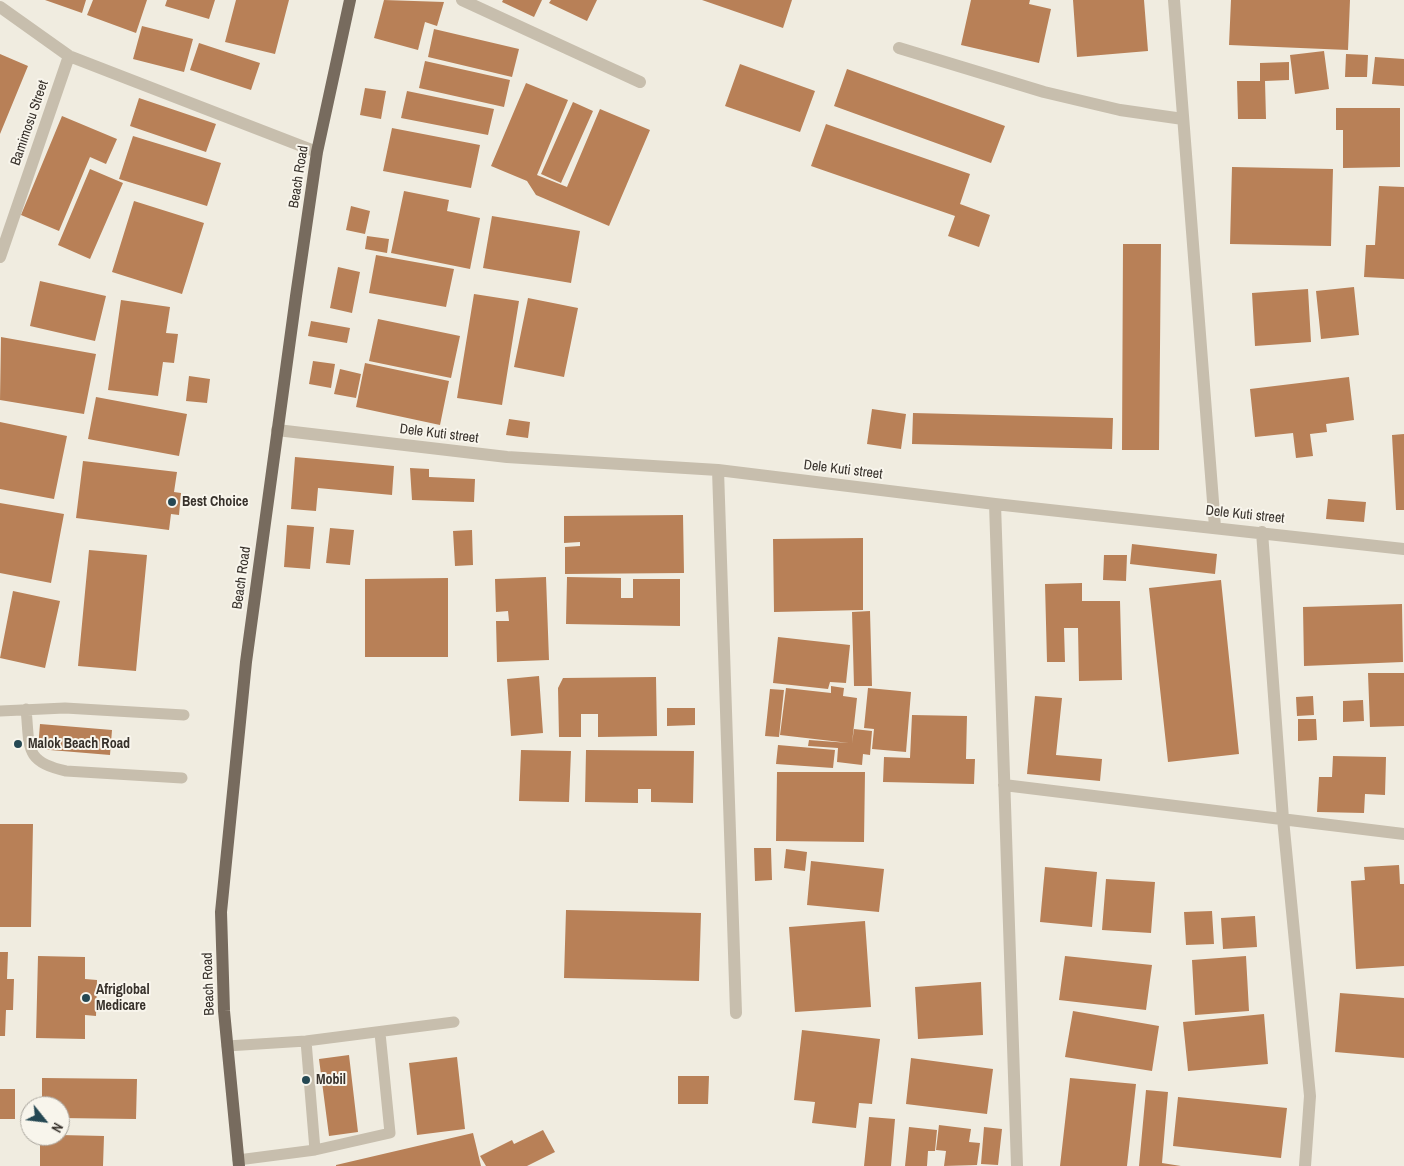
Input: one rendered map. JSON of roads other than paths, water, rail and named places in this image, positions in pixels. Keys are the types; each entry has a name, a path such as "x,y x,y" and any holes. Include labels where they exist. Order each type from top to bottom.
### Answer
{"main road":[{"name":"Beach Road","path":"239,1163 228,1046 221,912 246,662 277,430 317,152 350,0"}],"street":[{"path":"462,0 640,82"},
{"path":"1174,0 1215,527"},
{"path":"0,7 70,56 317,152"},
{"path":"899,48 1044,92 1120,110 1183,119"},
{"name":"Bamimosu Street","path":"0,257 70,56"},
{"name":"Dele Kuti street","path":"277,430 506,457 718,470 995,504 1404,549"},
{"path":"718,470 736,1013"},
{"path":"995,504 1017,1166"},
{"path":"1262,532 1283,819 1310,1096 1305,1166"},
{"path":"1004,784 1404,834"}],"lane":[{"path":"0,711 65,708 184,715"},
{"path":"26,709 31,752 38,761 52,768 66,771 182,778"},
{"path":"228,1046 306,1041 454,1022"},
{"path":"239,1163 315,1150 390,1133 380,1033"},
{"path":"306,1041 315,1150"}],"place":[{"name":"Best Choice","path":"172,502"},
{"name":"Malok Beach Road","path":"18,744"},
{"name":"Afriglobal Medicare","path":"86,998"},
{"name":"Mobil","path":"306,1080"}]}
